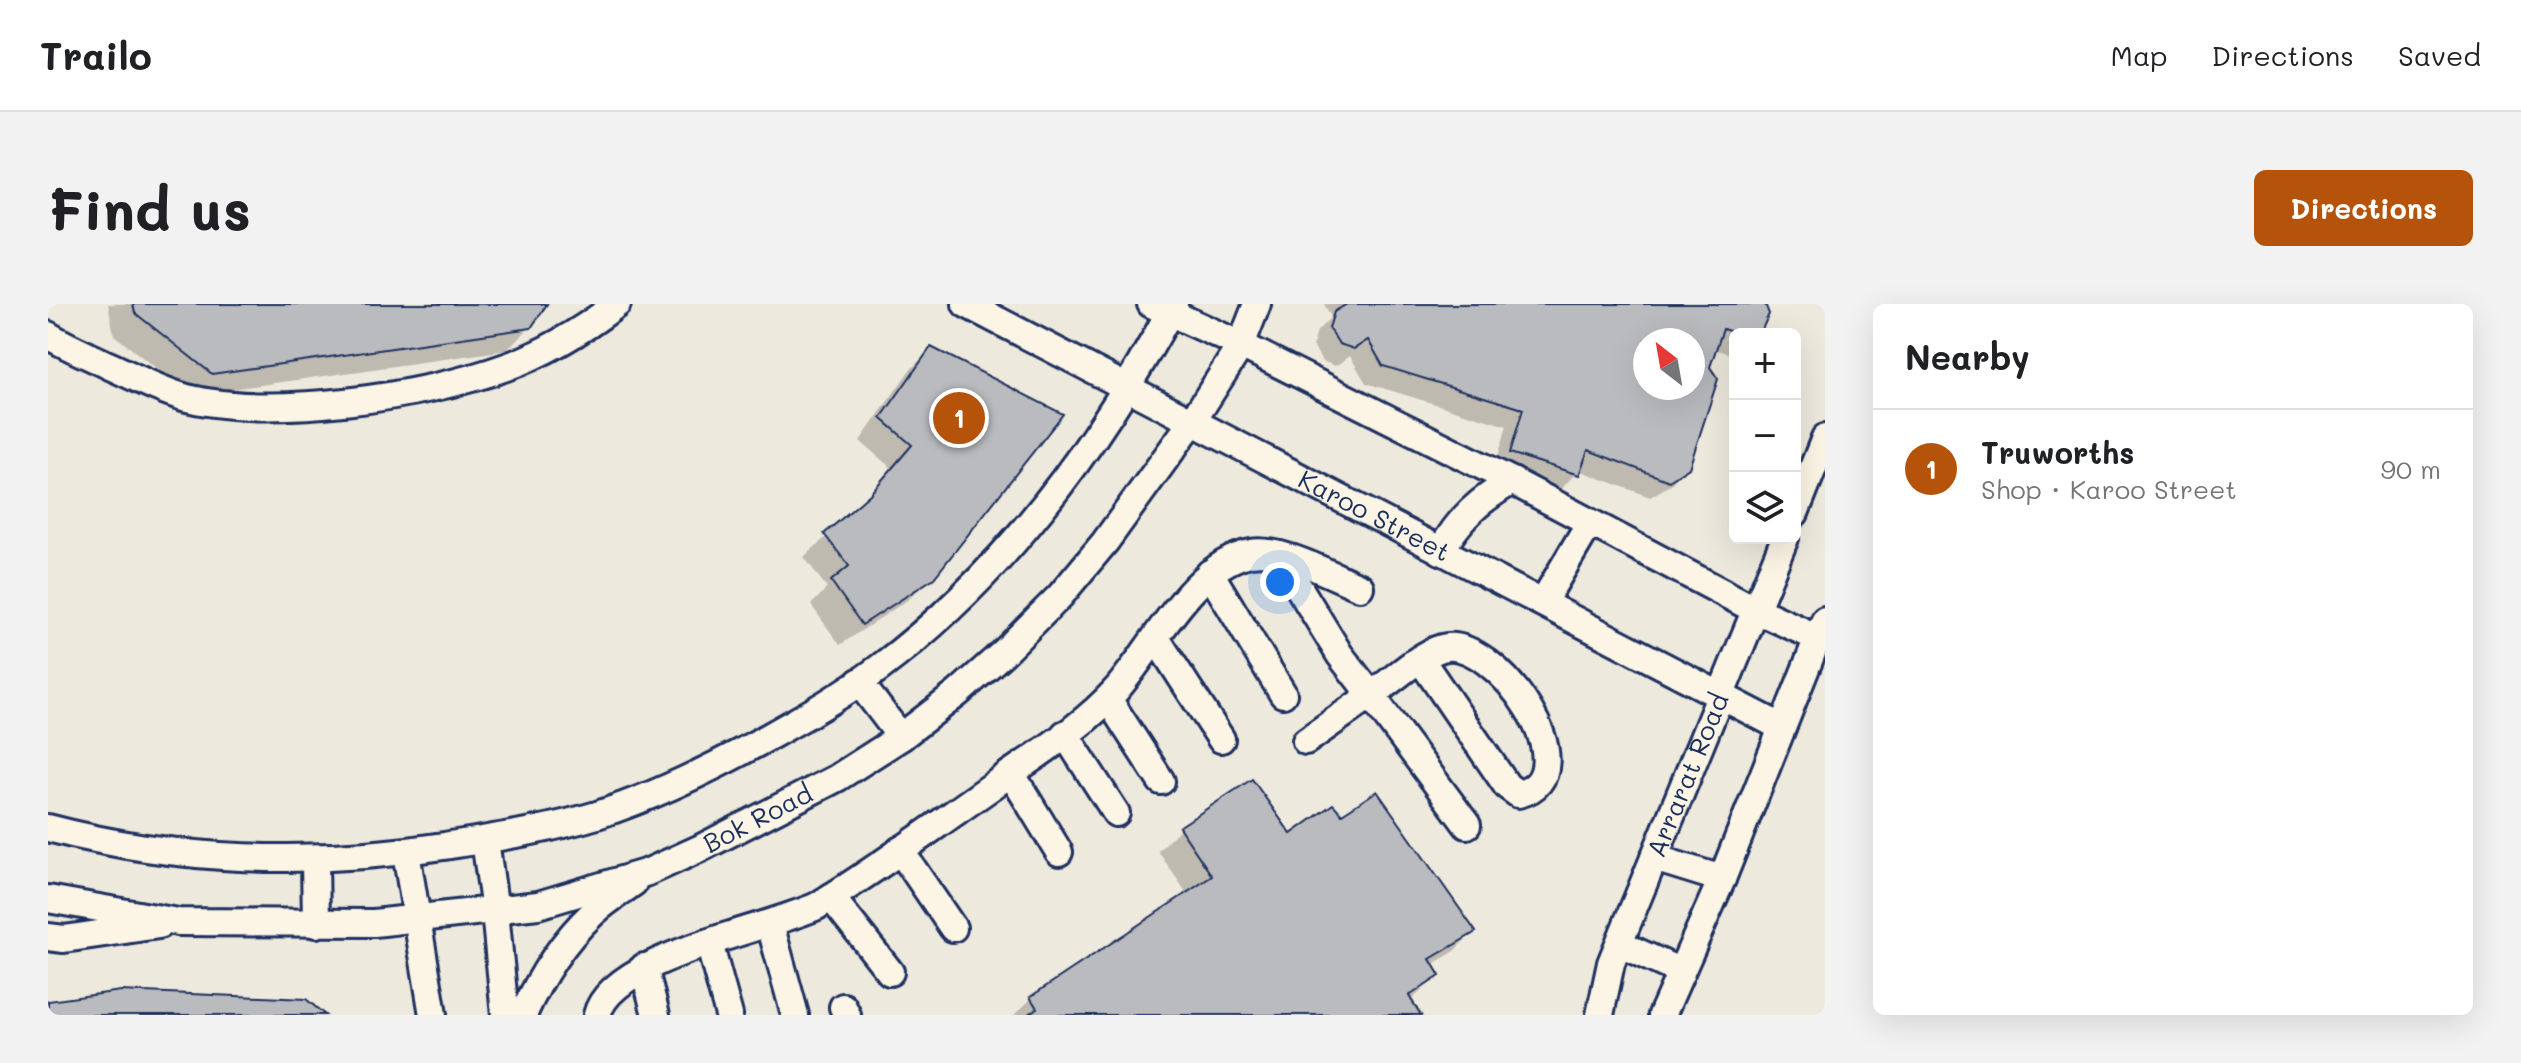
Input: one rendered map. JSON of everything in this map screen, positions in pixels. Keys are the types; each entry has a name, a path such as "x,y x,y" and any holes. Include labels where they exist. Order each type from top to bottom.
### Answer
{"street":[{"path":"48,335 186,398 233,405 299,405 387,396 455,383 507,367 557,344 617,304"},
{"name":"Karoo Street","path":"966,304 1781,727"},
{"name":"Bok Road","path":"48,899 178,922 316,924 417,920 538,905 648,872 701,848 837,778 901,737 1004,652 1060,596 1105,542 1192,422 1241,345 1257,304"},
{"path":"48,828 158,850 251,858 315,859 406,852 485,840 592,816 652,796 700,775 805,717 859,682 939,618 1050,502 1098,436 1165,307 1512,481 1756,610 1821,629 1722,879 1675,992 1662,1015"},
{"path":"1801,498 1825,438"},
{"path":"1441,551 1469,510 1512,481"},
{"path":"1543,602 1589,524"},
{"name":"Arrarat Road","path":"1600,1015 1607,977 1783,544"},
{"path":"597,1015 600,1002 644,967 794,916 831,897 1011,773 1108,699 1175,610 1210,573 1235,558 1252,552 1279,555 1360,587"},
{"path":"1279,555 1340,655 1467,825"},
{"path":"1210,573 1283,694"},
{"path":"1156,638 1221,739"},
{"path":"1306,741 1421,660 1443,648 1459,646 1479,657 1510,683 1542,732 1547,751 1539,781 1532,788 1518,794 1507,786 1421,660"},
{"path":"859,682 901,737"},
{"path":"1108,699 1161,781"},
{"path":"1065,734 1116,813"},
{"path":"1011,773 1059,852"},
{"path":"485,840 505,1015"},
{"path":"900,850 953,928"},
{"path":"406,852 433,1015"},
{"path":"1654,858 1722,879"},
{"path":"315,859 316,924"},
{"path":"523,1015 540,980 579,927 607,901 648,872"},
{"path":"831,897 890,972"},
{"path":"53,940 178,922"},
{"path":"770,924 795,1015"},
{"path":"709,943 729,1015"},
{"path":"1620,944 1675,992"},
{"path":"644,967 656,1015"},
{"path":"1582,1015 1607,977"}],"building":[{"path":"133,304 547,304 531,328 212,374 135,313"},
{"path":"1347,304 1765,304 1769,314 1763,328 1723,329 1710,367 1718,379 1689,468 1669,481 1588,450 1579,475 1510,453 1523,409 1383,366 1368,340 1354,349 1339,344 1329,328 1334,312"},
{"path":"931,347 1063,414 934,578 862,625 831,581 849,566 824,534 870,494 912,445 881,418"},
{"path":"1252,779 1291,834 1333,804 1342,814 1377,791 1476,932 1430,959 1440,976 1409,996 1421,1015 1027,1015 1037,1008 1030,997 1212,876 1179,827"},
{"path":"121,991 306,999 325,1015 48,1015 48,1001"}],"place":[{"name":"Truworths","path":"959,418"}]}
